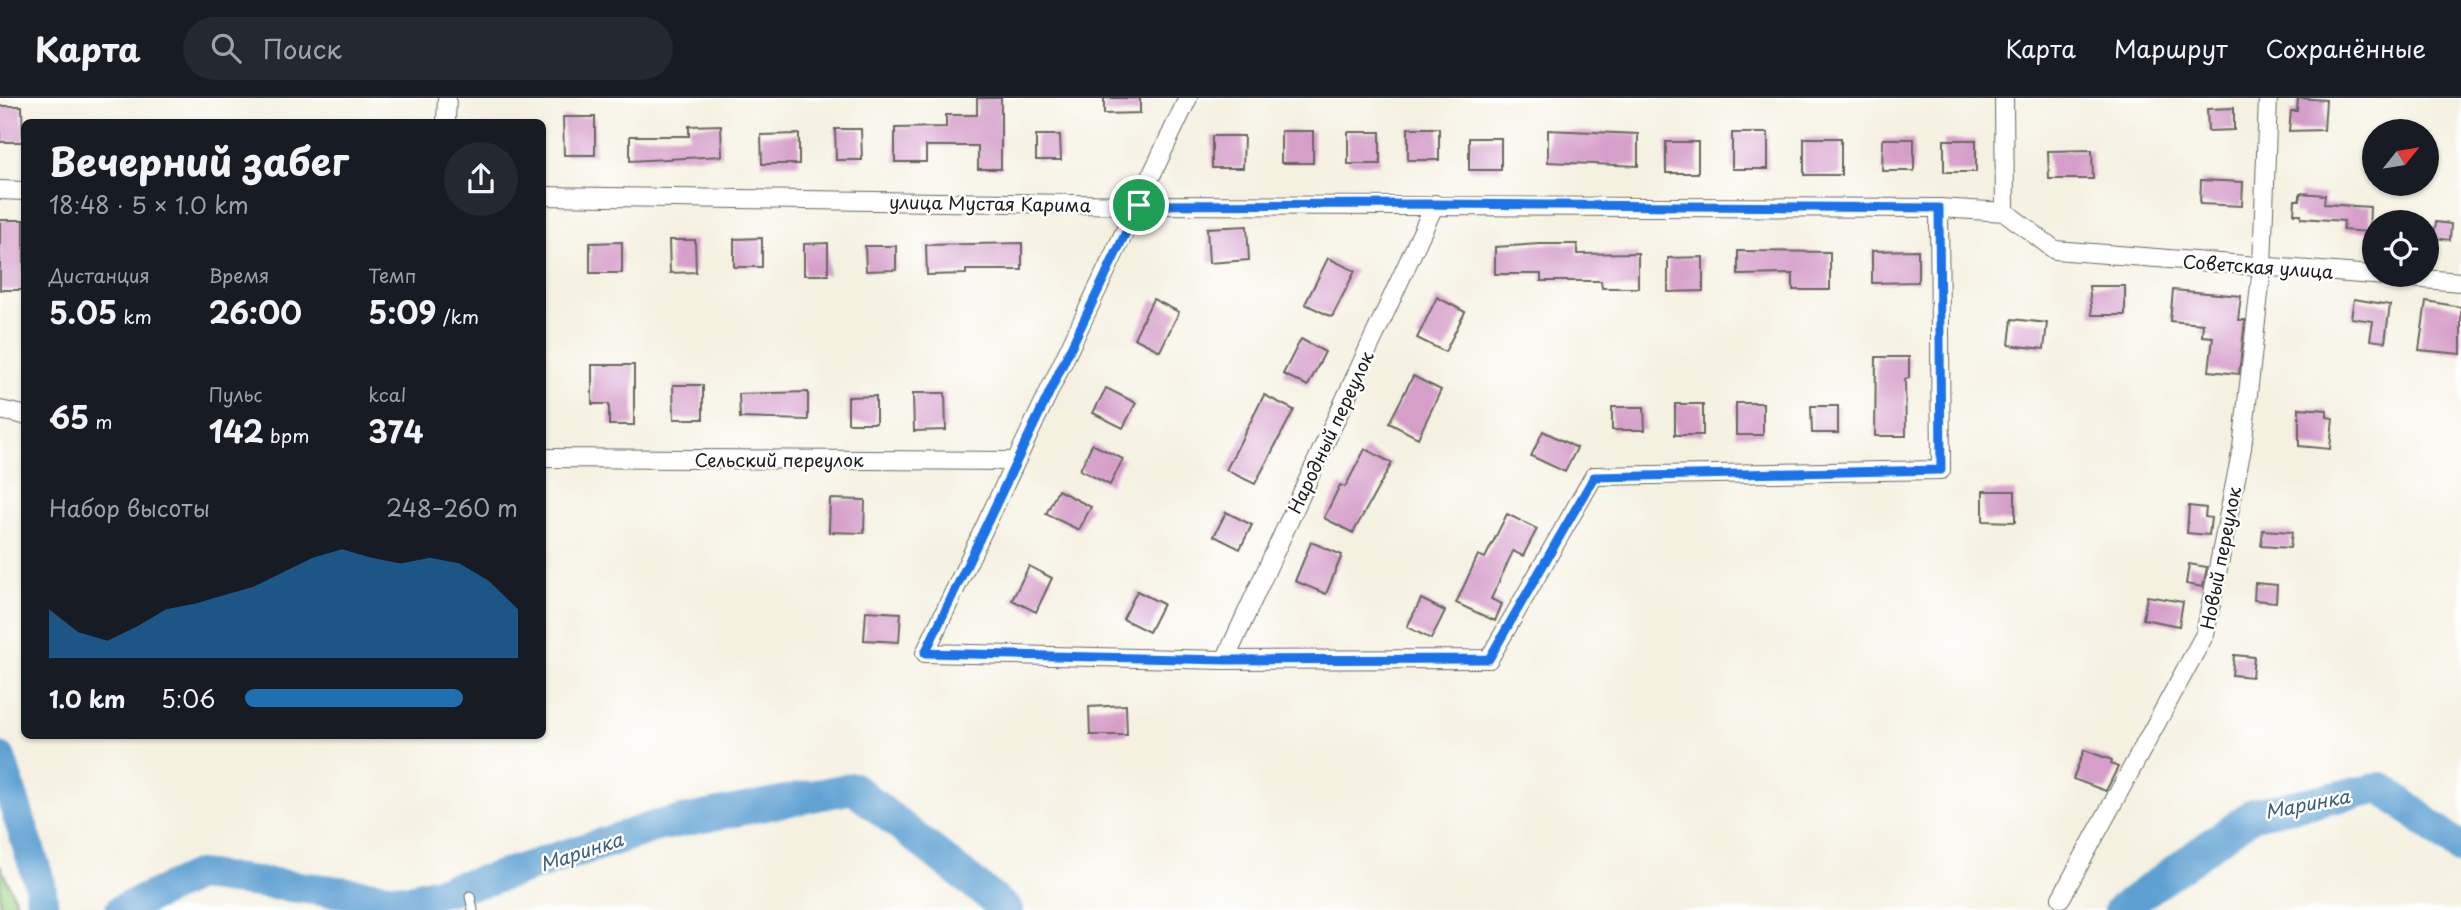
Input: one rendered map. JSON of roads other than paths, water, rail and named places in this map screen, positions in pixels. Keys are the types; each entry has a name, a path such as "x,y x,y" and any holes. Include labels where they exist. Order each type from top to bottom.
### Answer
{"street":[{"path":"446,98 446,119"},
{"path":"1188,98 925,653 1225,660 1489,659 1594,477 1941,470 1939,208"},
{"path":"2004,98 2005,212"},
{"name":"Новый переулок","path":"2061,898 2205,634 2242,448 2262,267 2268,98"},
{"path":"0,190 21,191"},
{"name":"улица Мустая Карима","path":"546,196 1139,205 1435,204 1939,208 2005,212"},
{"name":"Народный переулок","path":"1225,660 1435,204"},
{"name":"Советская улица","path":"2005,212 2055,250 2461,282"},
{"path":"0,410 21,414"},
{"name":"Сельский переулок","path":"546,458 1015,461"}],"lane":[{"path":"470,896 473,910"}],"waterway":[{"name":"Маринка","path":"0,758 40,884 43,910"},
{"name":"Маринка","path":"121,910 198,875 406,900 491,879 657,826 853,788 1007,910"},
{"name":"Маринка","path":"2120,910 2253,814 2382,788 2461,849"}]}
